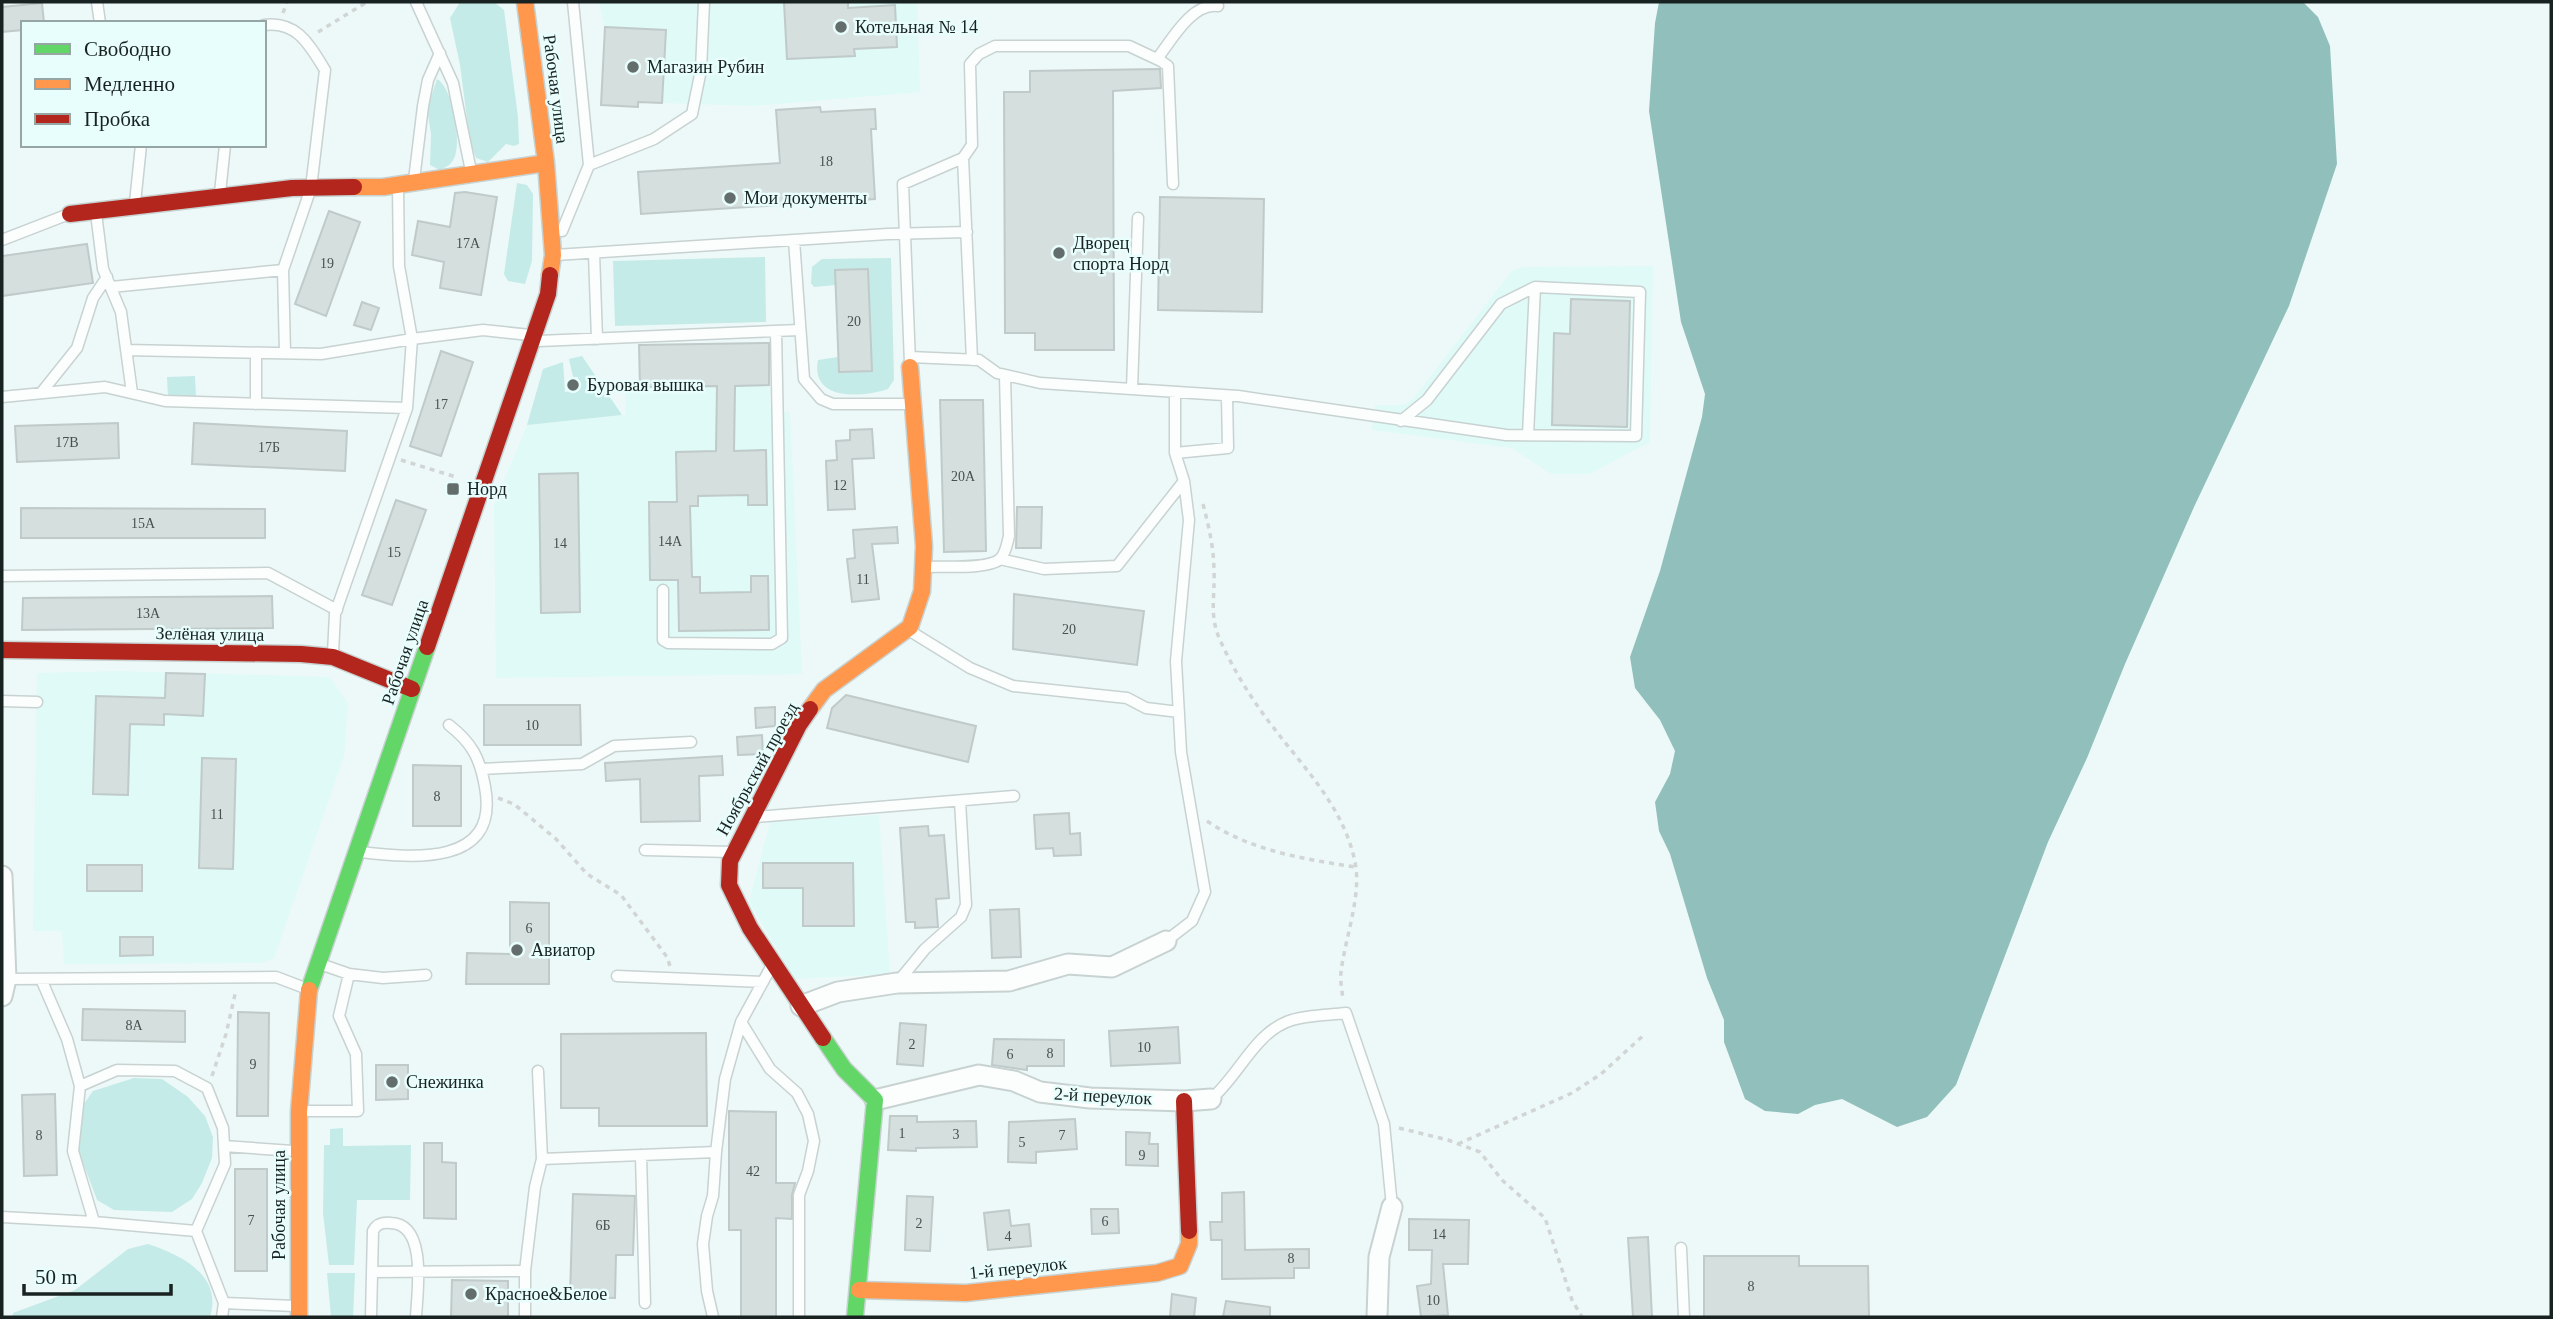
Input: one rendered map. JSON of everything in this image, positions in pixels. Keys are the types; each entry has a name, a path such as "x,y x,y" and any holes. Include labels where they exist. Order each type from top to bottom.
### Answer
{"street":[{"name":"Рабочая улица","path":"299,1311 298,1152 303,1031 309,990 548,294 553,255 545,163 525,2"},
{"path":"70,214 311,188 406,185 545,163"},
{"path":"907,629 922,591 924,546 910,362"},
{"name":"Ноябрьский проезд","path":"875,1101 844,1069 750,928 729,885 730,861 799,726 824,690 907,629"},
{"name":"Зелёная улица","path":"2,650 302,654 333,657 412,689"},
{"path":"2,876 4,987"},
{"path":"802,1006 838,992 897,983 1009,981 1068,964 1112,967 1166,941"},
{"name":"2-й переулок","path":"875,1101 979,1075 1014,1081 1040,1092 1090,1098 1184,1101 1211,1099"},
{"path":"855,1317 875,1101"},
{"name":"1-й переулок","path":"859,1290 965,1293 1157,1273 1180,1266 1189,1244 1184,1101"},
{"path":"1377,1317 1379,1257 1392,1207"}],"lane":[{"path":"97,2 100,21"},
{"path":"416,2 453,83 472,175"},
{"path":"573,2 589,165 553,255 967,232"},
{"path":"589,165 654,139 692,114 701,69 704,2"},
{"path":"1157,59 1202,7 1218,6"},
{"path":"266,25 279,23 295,29 325,70 311,188 283,270 285,353"},
{"path":"1173,184 1168,66 1129,46 995,46 979,54 970,64 972,145 963,158 903,184 910,362 979,360 997,373 1040,383 1227,396 1401,421 1506,435 1636,436 1640,292 1535,287 1501,303 1427,400 1401,421"},
{"path":"333,657 337,610 407,408 412,339 399,266 406,185 428,80 440,53"},
{"path":"135,207 141,147"},
{"path":"219,197 225,147"},
{"path":"963,158 972,360"},
{"path":"96,211 103,269 121,312 132,393"},
{"path":"2,240 70,214"},
{"path":"1132,389 1138,218"},
{"path":"794,240 804,379 821,399 833,404 913,404"},
{"path":"594,253 597,339"},
{"path":"41,393 76,348 93,298 109,282 283,270"},
{"path":"1528,435 1535,287"},
{"path":"126,350 321,354 483,330 533,338 597,339 800,330"},
{"path":"663,590 663,640 668,643 772,644 782,638 776,331"},
{"path":"256,353 256,404"},
{"path":"923,567 990,565 1000,559 1009,536 1005,374"},
{"path":"2,397 105,387 165,401 407,408"},
{"path":"1166,941 1192,921 1205,892 1181,752 1175,661 1189,520 1184,481 1175,453 1175,392"},
{"path":"1175,453 1228,448 1227,396"},
{"path":"1000,559 1044,569 1117,566 1184,481"},
{"path":"2,576 268,573 337,610"},
{"path":"907,629 970,668 1013,686 1126,698 1146,708 1179,712"},
{"path":"2,701 37,702"},
{"path":"356,851 399,857 427,856 451,851 471,842 483,827 488,801 482,769 468,740 449,725"},
{"path":"482,769 582,764 614,746 691,742"},
{"path":"752,818 1014,796"},
{"path":"897,983 925,949 961,917 966,905 960,801"},
{"path":"645,850 734,852"},
{"path":"318,963 349,974 383,978 426,975"},
{"path":"713,1317 707,1291 703,1244 713,1196 725,1079 741,1022 773,964"},
{"path":"300,1111 358,1111 356,1054 339,1016 349,974"},
{"path":"617,976 763,982"},
{"path":"4,987 41,979 276,977 309,990"},
{"path":"41,979 67,1039 80,1086 74,1151 94,1222"},
{"path":"1211,1099 1224,1088 1268,1034 1291,1020 1346,1013 1384,1125 1392,1207"},
{"path":"741,1022 770,1069 797,1093 808,1114 814,1141 808,1171 799,1195 799,1317"},
{"path":"80,1086 117,1070 175,1071 207,1088 223,1128 225,1164 196,1231 224,1303 222,1317"},
{"path":"525,1317 525,1271 535,1187 542,1159 538,1072"},
{"path":"224,1146 298,1152"},
{"path":"542,1159 716,1152"},
{"path":"641,1155 645,1303"},
{"path":"2,1217 196,1231"},
{"path":"371,1317 373,1231 375,1226 383,1222 397,1223 410,1234 419,1255 416,1317"},
{"path":"1681,1248 1684,1317"},
{"path":"372,1272 525,1271"},
{"path":"224,1303 299,1311"}],"path":[{"path":"304,40 367,2"},
{"path":"390,457 456,477"},
{"path":"1202,500 1212,537 1214,573 1211,608 1219,638 1243,684 1271,725 1325,792 1337,812 1356,867 1354,904 1341,974 1346,1013"},
{"path":"486,794 514,804 556,839 587,874 621,895 667,957 674,978"},
{"path":"1191,810 1228,835 1311,860 1356,867"},
{"path":"207,1088 226,1034 235,1000 237,978"},
{"path":"1458,1144 1572,1093 1601,1074 1644,1034"},
{"path":"1384,1125 1480,1152 1502,1180 1545,1217 1562,1275 1582,1317"}],"shaded area":[{"path":"460,2 494,2 504,10 519,144 506,144 488,162 476,158 470,142 460,65 450,18"},
{"path":"599,2 917,2 920,92 752,106 662,103 666,30 605,27"},
{"path":"1659,2 2303,2 2318,17 2330,46 2337,164 2289,306 2194,507 2087,758 2048,842 1956,1085 1927,1117 1897,1127 1842,1099 1815,1105 1798,1114 1765,1111 1745,1099 1724,1042 1724,1020 1707,978 1670,854 1659,831 1655,802 1670,774 1675,751 1660,720 1635,688 1630,657 1660,571 1702,417 1705,394 1681,322 1649,111"},
{"path":"437,79 443,84 451,103 457,138 454,159 440,170 430,165 431,134 427,109"},
{"path":"517,183 527,185 533,194 532,261 525,284 508,281 504,274"},
{"path":"765,257 766,322 615,326 613,261"},
{"path":"891,258 894,380 888,389 865,394 852,395 830,390 822,383 818,373 818,360 838,357 839,372 872,370 868,269 835,270 835,285 814,287 811,283 812,267 822,259"},
{"path":"1653,266 1650,442 1589,474 1551,474 1512,448 1372,430 1375,405 1404,405 1413,399 1512,271 1524,267"},
{"path":"582,356 622,415 527,425 543,369 563,362 565,392 579,390 578,377 573,377 569,359"},
{"path":"195,376 196,397 168,398 167,377"},
{"path":"769,385 771,413 790,412 802,674 496,678 494,505 527,425 626,415 625,386"},
{"path":"118,671 330,677 348,703 344,756 274,958 262,963 64,964 62,931 33,931 37,673"},
{"path":"879,815 890,974 795,979 749,902 770,822"},
{"path":"134,1078 162,1079 188,1097 205,1116 213,1137 212,1158 202,1183 192,1199 172,1212 114,1210 97,1200 79,1152 78,1131 83,1105 93,1091"},
{"path":"343,1128 343,1146 411,1145 410,1200 357,1200 354,1265 329,1265 323,1213 324,1145 330,1145 330,1129"},
{"path":"148,1244 186,1261 205,1278 212,1302 210,1317 13,1317 13,1313 75,1290 128,1249"},
{"path":"327,1273 355,1273 353,1317 331,1317"}],"building":[{"name":"Котельная № 14","path":"784,2 848,2 848,8 895,5 897,47 854,49 855,56 787,59"},
{"path":"42,3 44,21 21,21 21,30 2,32 2,7"},
{"path":"605,27 666,30 662,103 638,102 638,107 601,105"},
{"name":"Дворец спорта Норд","path":"1160,69 1161,88 1113,91 1114,350 1035,350 1035,333 1005,333 1004,92 1030,92 1030,71"},
{"path":"820,107 821,112 875,109 876,129 871,129 875,199 641,214 638,172 780,163 776,110"},
{"path":"455,193 497,197 481,295 440,288 444,262 412,255 418,221 450,227"},
{"path":"1160,197 1264,199 1262,312 1158,310"},
{"path":"329,211 360,222 326,316 295,304"},
{"path":"87,244 93,283 2,296 2,256"},
{"path":"868,269 872,371 839,372 835,270"},
{"path":"1571,299 1630,301 1627,427 1552,425 1554,333 1570,334"},
{"path":"362,302 379,308 371,330 354,325"},
{"path":"769,343 769,385 735,386 734,451 766,450 767,505 748,505 748,495 698,496 698,506 690,506 692,577 700,577 700,593 751,592 751,576 768,576 769,630 679,631 678,580 650,580 649,502 677,502 676,452 716,451 717,386 640,387 639,345"},
{"path":"441,351 473,362 441,456 410,446"},
{"path":"940,400 983,400 986,551 944,552"},
{"path":"118,423 119,458 17,462 15,426"},
{"path":"194,423 347,431 345,471 192,464"},
{"path":"872,429 874,458 852,459 855,509 828,510 826,461 837,460 836,441 850,440 850,430"},
{"path":"578,473 580,612 541,613 539,474"},
{"path":"396,500 426,510 392,605 362,595"},
{"path":"1017,507 1042,507 1041,548 1016,548"},
{"path":"21,508 265,509 265,538 21,538"},
{"path":"897,527 898,543 872,544 879,599 852,602 847,559 855,558 853,530"},
{"path":"1014,594 1144,611 1137,665 1013,649"},
{"path":"272,596 273,628 22,630 23,598"},
{"path":"166,673 205,674 203,716 164,714 164,725 130,724 128,795 93,794 96,696 165,698"},
{"path":"846,695 976,726 968,762 827,728 832,708"},
{"path":"484,705 580,705 581,745 484,745"},
{"path":"775,707 775,726 756,728 755,708"},
{"path":"762,735 763,754 738,755 737,737"},
{"path":"722,756 723,775 699,776 700,821 641,822 640,779 606,781 605,763"},
{"path":"202,758 236,759 233,869 199,868"},
{"path":"413,765 461,766 461,826 413,826"},
{"path":"1069,813 1070,834 1080,833 1081,855 1054,856 1053,848 1036,849 1034,815"},
{"path":"928,826 929,836 944,835 949,898 936,899 938,927 915,928 915,922 906,922 900,828"},
{"path":"763,863 853,863 854,926 803,926 803,888 763,888"},
{"path":"87,865 142,865 142,891 87,891"},
{"path":"510,902 549,903 549,984 466,984 467,953 510,954"},
{"path":"1019,909 1021,957 992,958 990,910"},
{"path":"120,937 153,937 153,955 120,956"},
{"path":"83,1009 185,1011 185,1042 82,1040"},
{"path":"238,1012 269,1013 268,1116 237,1116"},
{"path":"900,1023 926,1025 923,1066 897,1064"},
{"path":"1178,1027 1180,1063 1111,1066 1109,1031"},
{"path":"706,1033 707,1126 599,1126 599,1108 561,1108 561,1034"},
{"path":"994,1039 1064,1040 1064,1066 1027,1066 1027,1070 992,1065"},
{"path":"376,1065 408,1065 408,1099 376,1100"},
{"path":"55,1094 57,1175 24,1176 22,1095"},
{"path":"729,1111 776,1112 776,1183 795,1183 792,1219 776,1218 776,1317 741,1317 741,1230 729,1230"},
{"path":"890,1116 917,1116 917,1122 976,1121 977,1147 888,1150"},
{"path":"1075,1119 1077,1149 1036,1152 1036,1163 1008,1162 1009,1122"},
{"path":"1126,1132 1150,1133 1149,1144 1158,1144 1158,1166 1126,1165"},
{"path":"424,1143 442,1143 442,1162 456,1163 456,1219 424,1218"},
{"path":"235,1169 267,1169 267,1271 235,1271"},
{"path":"1244,1192 1245,1250 1309,1249 1309,1268 1294,1268 1294,1278 1222,1279 1222,1240 1211,1240 1210,1222 1222,1222 1222,1193"},
{"path":"573,1194 635,1196 633,1255 616,1255 615,1298 570,1297"},
{"path":"907,1196 933,1197 930,1251 905,1250"},
{"path":"1091,1209 1118,1209 1119,1233 1092,1234"},
{"path":"1009,1210 1011,1226 1029,1224 1031,1246 988,1250 984,1213"},
{"path":"1409,1219 1469,1220 1468,1264 1443,1264 1448,1315 1421,1317 1417,1286 1431,1284 1432,1250 1409,1250"},
{"path":"1648,1237 1652,1317 1633,1317 1628,1238"},
{"path":"1704,1256 1799,1256 1799,1266 1868,1266 1869,1317 1704,1317"},
{"path":"452,1280 508,1281 508,1317 451,1317"},
{"path":"1172,1294 1196,1298 1194,1317 1170,1317"},
{"path":"1226,1301 1270,1307 1270,1317 1223,1317"}],"traffic: fast":[{"path":"309,990 427,647"},
{"path":"823,1038 844,1069 875,1100 855,1317"}],"traffic: slow":[{"path":"525,2 546,163 553,255 550,275"},
{"path":"354,187 383,187 546,163"},
{"path":"810,709 824,690 910,627 922,591 924,546 910,367"},
{"path":"299,1317 299,1112 309,990"},
{"path":"859,1290 966,1293 1157,1273 1180,1266 1189,1244 1189,1231"}],"traffic: jam":[{"path":"70,214 292,188 354,187"},
{"path":"427,647 548,294 550,275"},
{"path":"2,650 301,654 333,657 412,689"},
{"path":"810,709 799,725 730,861 729,885 750,928 823,1038"},
{"path":"1184,1101 1189,1231"}],"place":[{"name":"Котельная № 14","path":"841,27"},
{"name":"Магазин Рубин","path":"633,67"},
{"name":"Мои документы","path":"730,198"},
{"name":"Дворец спорта Норд","path":"1059,253"},
{"name":"Буровая вышка","path":"573,385"},
{"name":"Норд","path":"453,489"},
{"name":"Авиатор","path":"517,950"},
{"name":"Снежинка","path":"392,1082"},
{"name":"Красное&Белое","path":"471,1294"}]}
